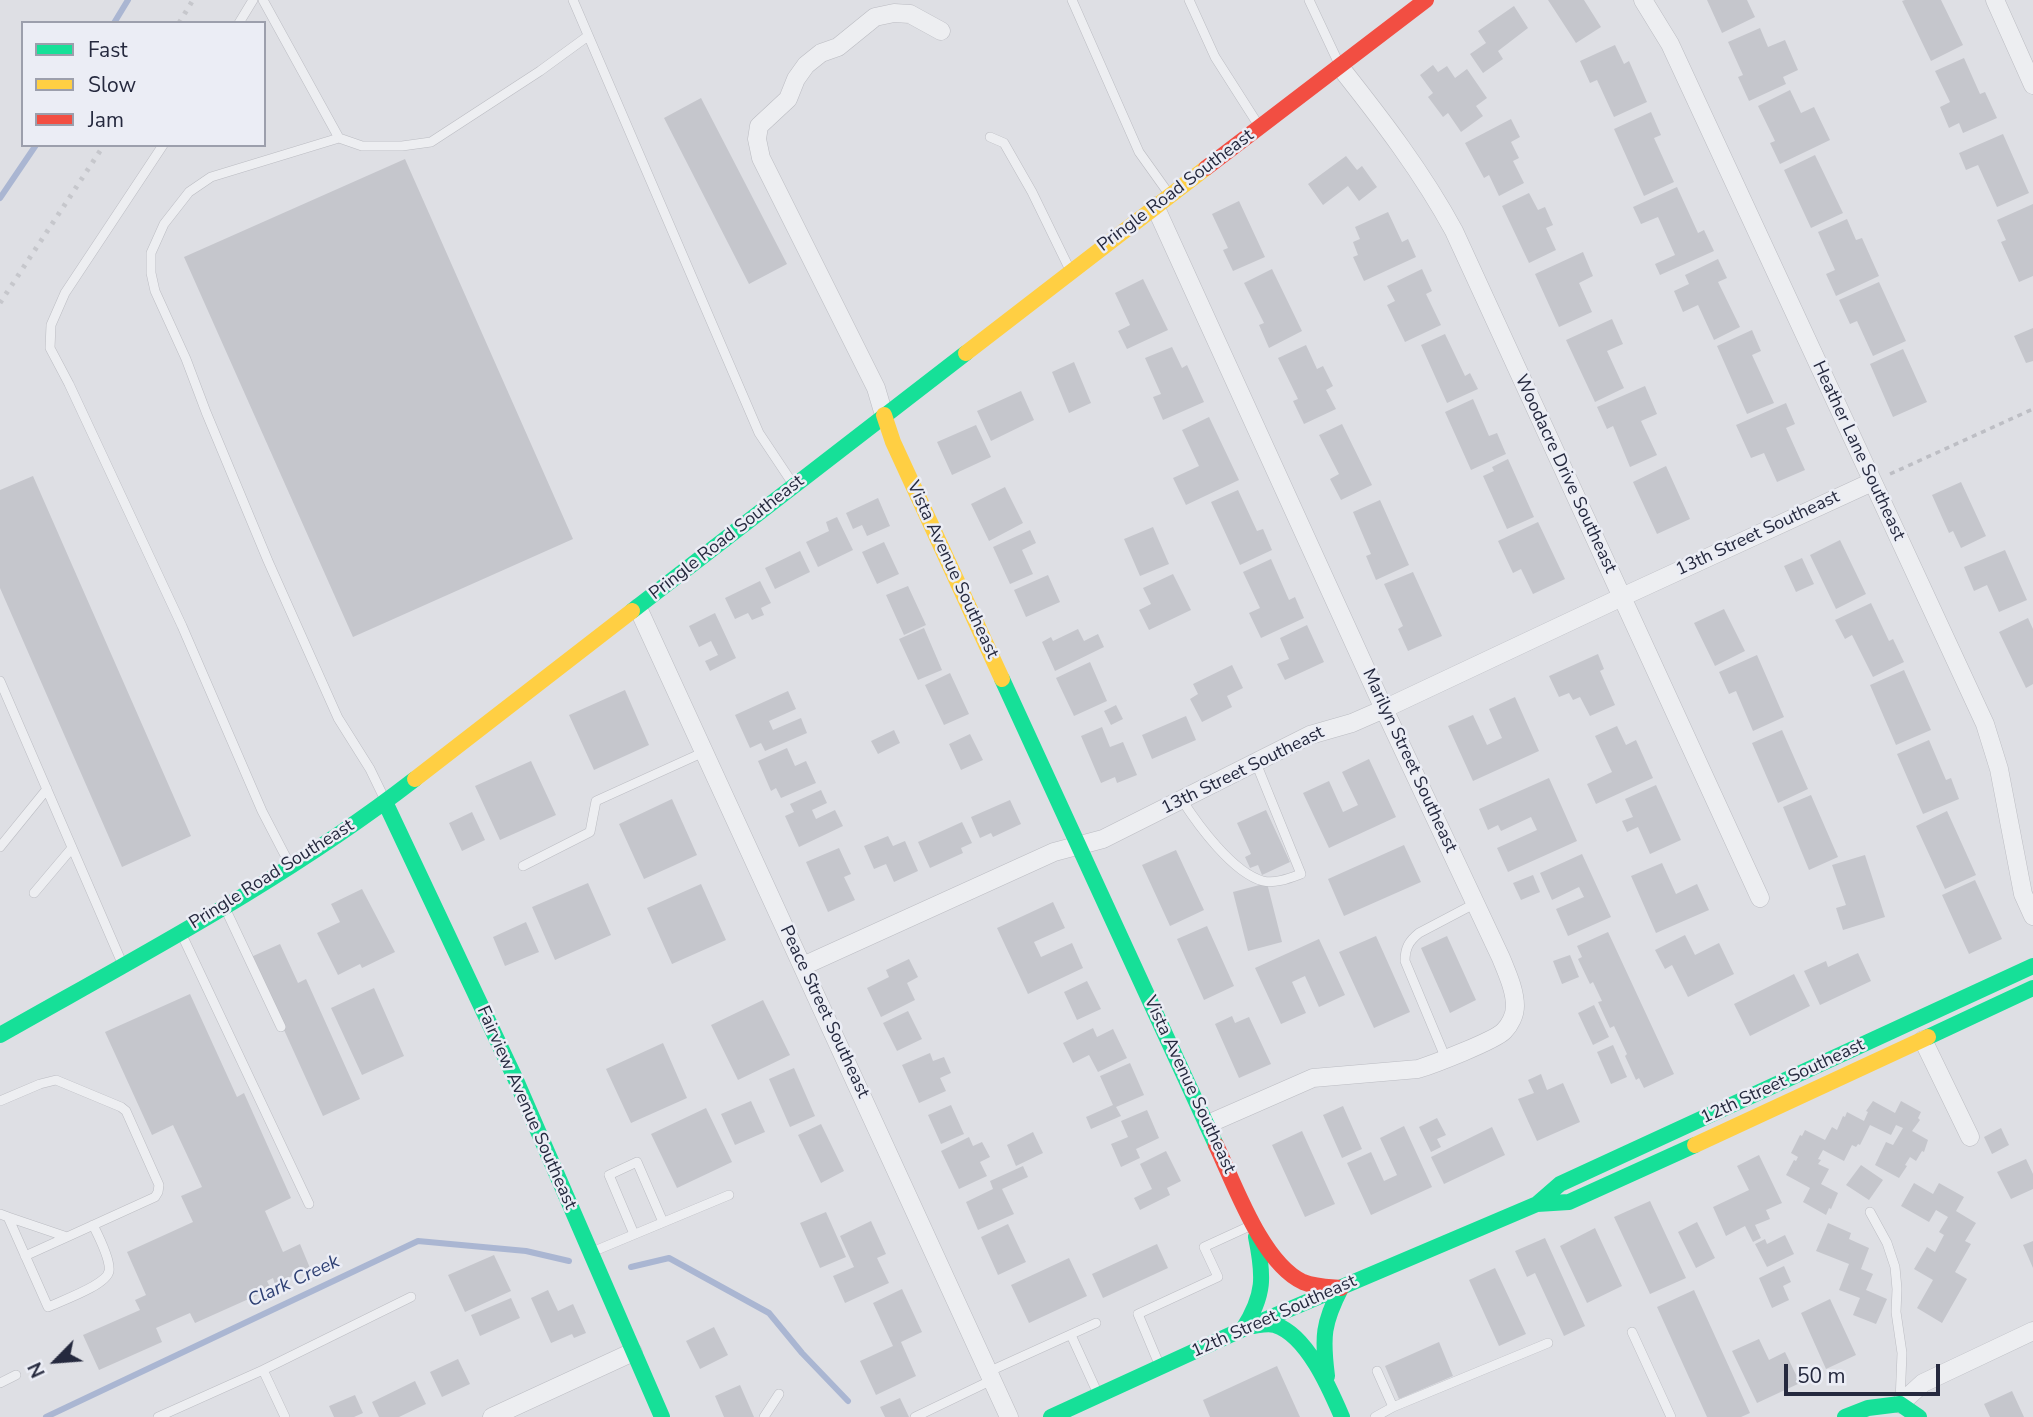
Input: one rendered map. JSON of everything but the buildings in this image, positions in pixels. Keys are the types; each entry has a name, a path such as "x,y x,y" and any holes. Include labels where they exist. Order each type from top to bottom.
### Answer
{"street":[{"name":"Pringle Road Southeast","path":"0,1035 290,866 385,802 1426,0"},
{"name":"Heather Lane Southeast","path":"1643,0 1670,44 1985,724 1999,769 2023,894 2033,916"},
{"path":"1995,0 2033,85"},
{"name":"Vista Avenue Southeast","path":"941,30 910,14 894,13 875,18 838,47 821,53 806,65 796,79 788,99 759,126 757,139 761,158 876,388 893,442 1253,1225"},
{"name":"Woodacre Drive Southeast","path":"1340,67 1394,136 1454,231 1760,898"},
{"name":"Marilyn Street Southeast","path":"1163,200 1384,709 1501,958 1513,989 1515,1008 1510,1024 1502,1034 1434,1064 1418,1069 1313,1078 1208,1124"},
{"name":"13th Street Southeast","path":"803,966 1054,852 1103,839 1310,735 1352,723 1384,709 1872,482"},
{"name":"Peace Street Southeast","path":"638,608 1009,1417"},
{"name":"Fairview Avenue Southeast","path":"385,802 514,1078 662,1417"},
{"name":"12th Street Southeast","path":"1051,1417 1248,1328 1537,1204 1560,1184 2033,966"},
{"name":"12th Street Southeast","path":"1537,1204 1569,1202 1615,1182 2033,988"},
{"path":"1923,1040 1970,1138"},
{"path":"1253,1225 1272,1254 1289,1273 1314,1286 1340,1288 1329,1310 1322,1340 1329,1388"},
{"path":"1248,1328 1262,1292 1262,1262 1253,1225"},
{"path":"1248,1328 1273,1324 1293,1337 1305,1350 1329,1388 1342,1417"},
{"path":"1845,1417 1868,1408 1900,1404 1923,1383 2033,1331"},
{"path":"492,1417 633,1352"},
{"path":"1900,1404 1919,1417"}],"lane":[{"path":"240,21 253,0"},
{"path":"263,0 339,138"},
{"path":"573,0 759,433 794,486"},
{"path":"1072,0 1163,200"},
{"path":"1188,0 1215,57 1261,127"},
{"path":"1309,0 1340,67"},
{"path":"385,802 370,769 338,719 231,473 186,359 155,291 151,253 164,225 189,192 211,177 339,138 362,146 402,146 431,142 540,71 588,36"},
{"path":"990,137 1004,143 1032,191 1071,271"},
{"path":"162,147 65,293 51,325 50,348 182,626 262,811 290,866"},
{"path":"0,681 123,965"},
{"path":"523,866 590,832 596,801 704,752"},
{"path":"1182,800 1197,824 1245,872 1265,882 1301,874 1256,763"},
{"path":"0,847 47,789"},
{"path":"34,893 72,848"},
{"path":"1446,1059 1405,961 1405,950 1419,933 1476,904"},
{"path":"224,905 281,1027"},
{"path":"181,931 309,1204"},
{"path":"0,1101 56,1080 114,1104 126,1111 156,1177 158,1192 155,1197 25,1256"},
{"path":"634,1234 609,1175 637,1162 663,1222"},
{"path":"591,1252 729,1195"},
{"path":"1870,1212 1895,1267 1896,1312 1902,1353 1900,1404"},
{"path":"4,1216 48,1307 98,1284 107,1276 110,1270 108,1262 93,1225"},
{"path":"4,1216 67,1237"},
{"path":"1160,1367 1138,1314 1218,1277 1204,1247 1253,1225"},
{"path":"158,1417 263,1370 411,1297"},
{"path":"915,1417 1096,1323"},
{"path":"1632,1332 1671,1417"},
{"path":"1071,1335 1098,1395"},
{"path":"1375,1417 1393,1407 1548,1343"},
{"path":"263,1370 281,1416"},
{"path":"1377,1371 1393,1407"},
{"path":"0,1382 16,1375"},
{"path":"764,1417 779,1394"}],"path":[{"path":"1872,482 2033,409"}],"waterway":[{"path":"115,21 128,0"},
{"path":"0,198 35,147"},
{"name":"Clark Creek","path":"46,1417 418,1241 526,1251 569,1261"},
{"name":"Clark Creek","path":"631,1267 669,1258 769,1313 802,1353 848,1401"}],"railway":[{"path":"180,21 193,0"},
{"path":"0,303 103,147"}],"traffic: fast":[{"path":"632,611 966,353"},
{"path":"1002,679 1216,1145"},
{"path":"0,1035 264,883 316,850 415,779"},
{"path":"385,802 515,1078 662,1417"},
{"path":"1537,1204 1560,1184 2033,966"},
{"path":"1928,1037 2033,988"},
{"path":"1051,1417 1243,1329 1537,1204 1569,1202 1695,1145"},
{"path":"1243,1329 1255,1306 1261,1285 1256,1237"},
{"path":"1327,1376 1325,1330 1341,1288"},
{"path":"1253,1326 1275,1325 1297,1340 1316,1364 1342,1417"},
{"path":"1845,1417 1868,1408 1900,1404 1919,1417"}],"traffic: slow":[{"path":"966,353 1206,168"},
{"path":"884,415 893,442 1002,679"},
{"path":"415,779 632,611"},
{"path":"1695,1145 1928,1037"}],"traffic: jam":[{"path":"1206,168 1426,0"},
{"path":"1216,1145 1251,1221 1275,1258 1288,1272 1303,1282 1341,1288"}]}
